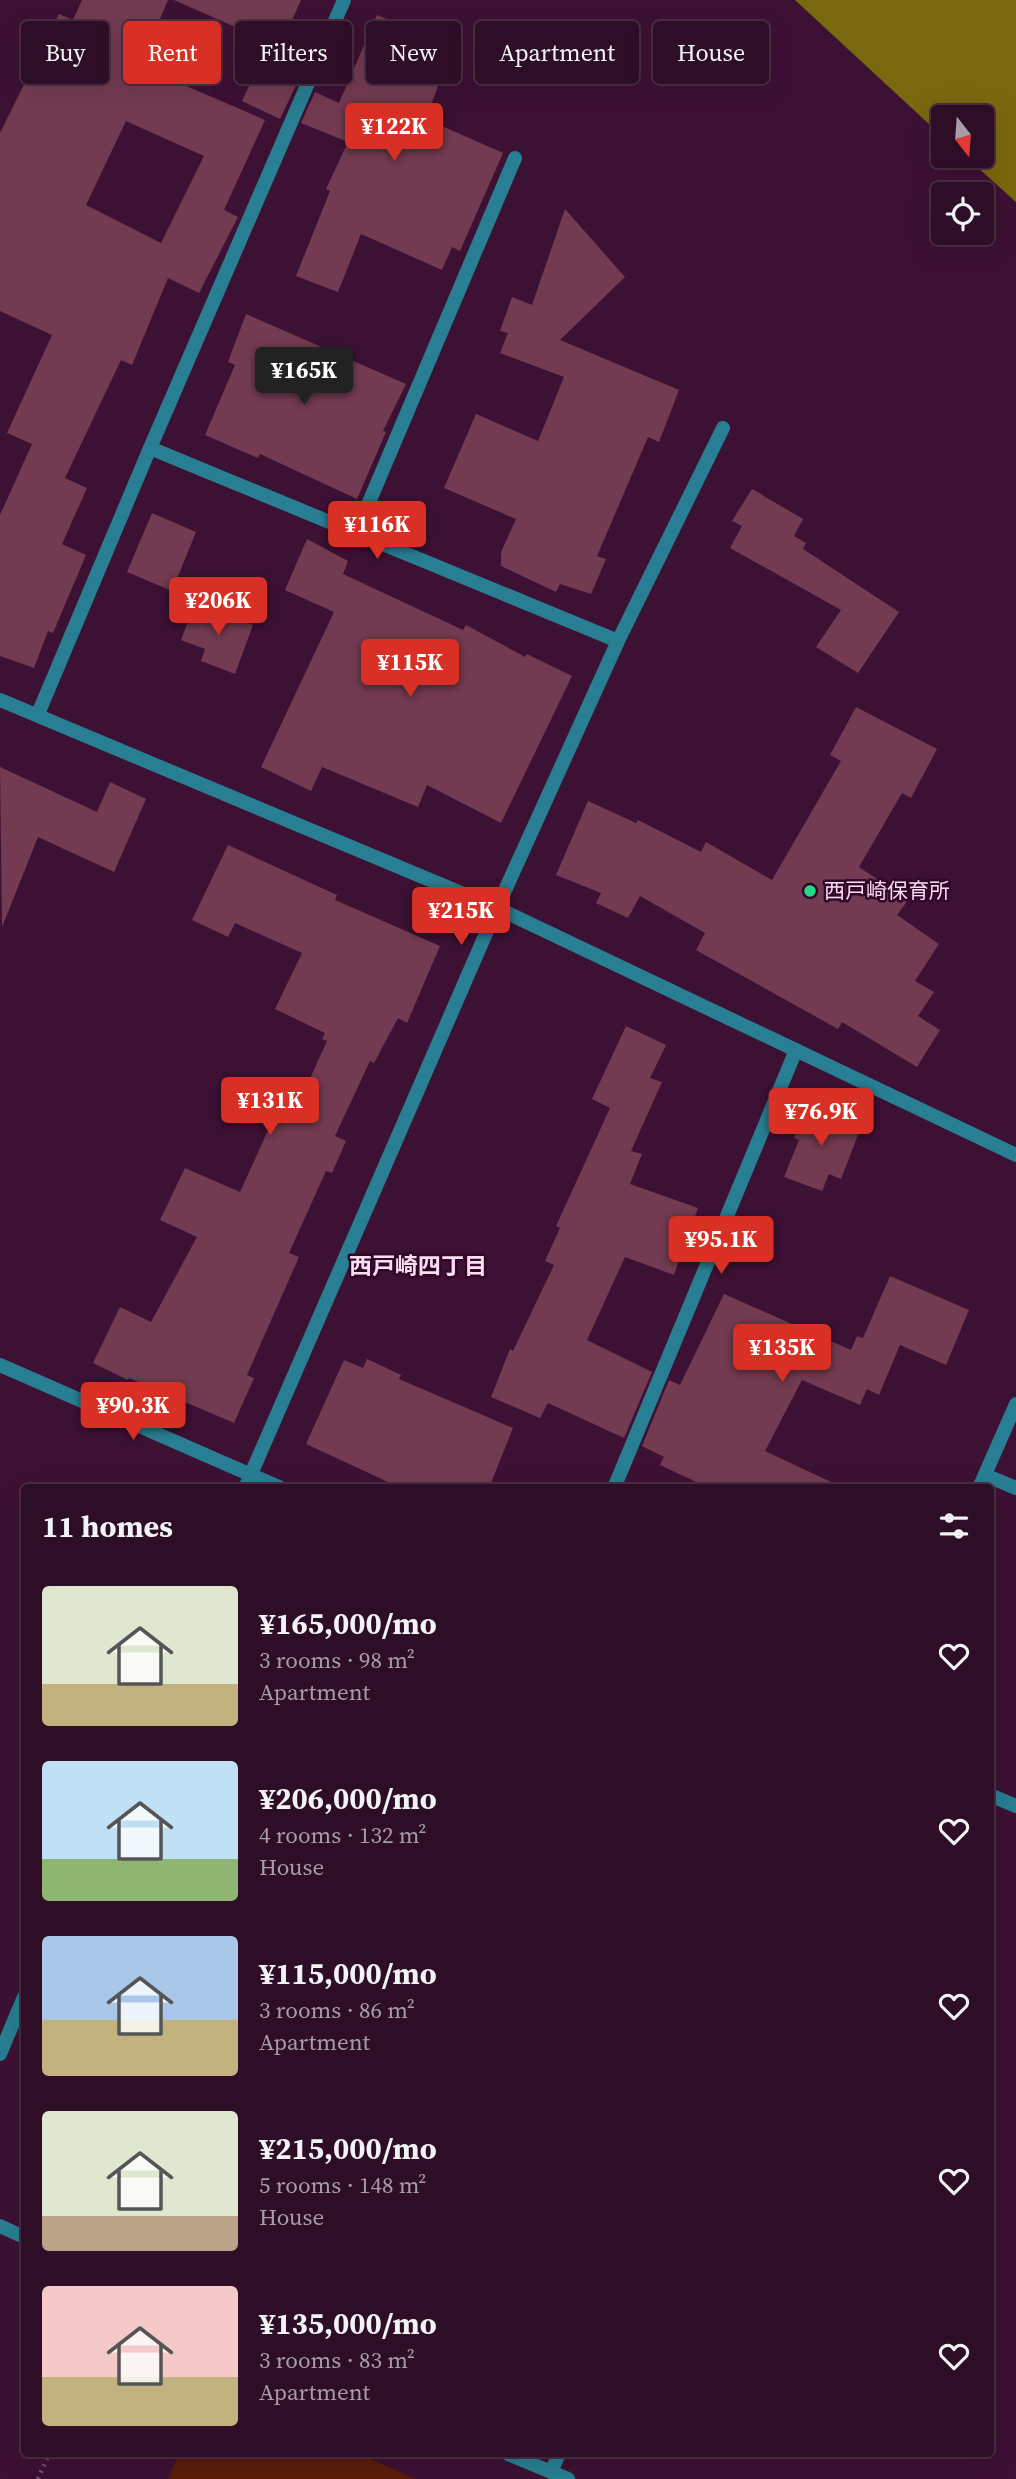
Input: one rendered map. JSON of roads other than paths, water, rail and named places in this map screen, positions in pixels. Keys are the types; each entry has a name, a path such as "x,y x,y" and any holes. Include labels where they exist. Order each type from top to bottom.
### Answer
{"street":[{"path":"38,714 344,0"},
{"path":"356,533 515,158"},
{"path":"0,1365 248,1481 497,908 618,641 723,428"},
{"path":"150,448 618,641"},
{"path":"0,699 497,908 1016,1155"},
{"path":"616,1484 796,1051"},
{"path":"1016,1404 982,1481 1016,1489"},
{"path":"994,1797 1016,1806"},
{"path":"0,2054 21,2004"},
{"path":"0,2226 21,2236"},
{"path":"515,2457 568,2479"},
{"path":"551,2472 558,2457"}],"place":[{"name":"西戸崎保育所","path":"810,891"}],"district":[{"name":"西戸崎四丁目","path":"418,1266"}]}
